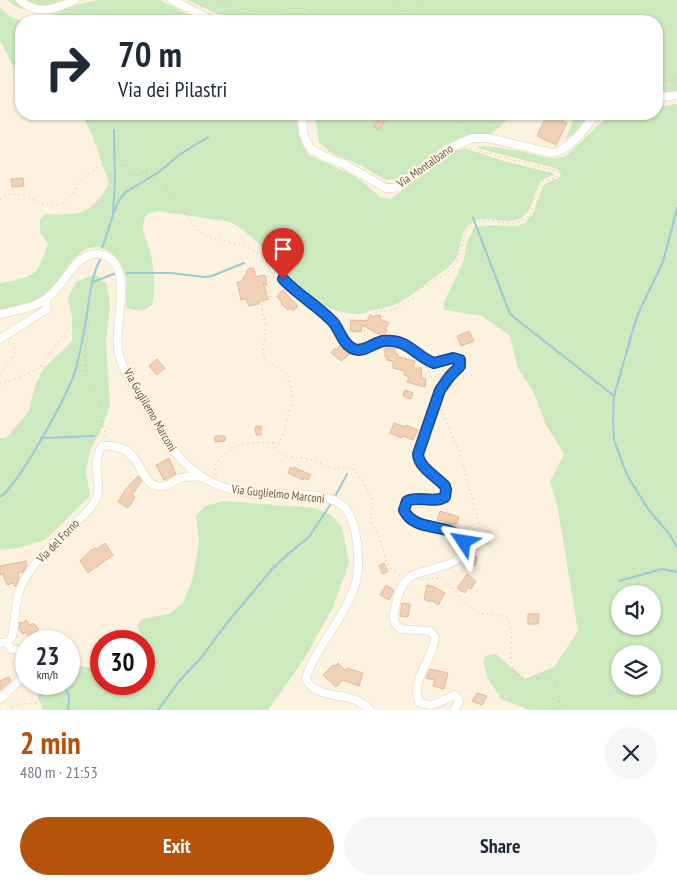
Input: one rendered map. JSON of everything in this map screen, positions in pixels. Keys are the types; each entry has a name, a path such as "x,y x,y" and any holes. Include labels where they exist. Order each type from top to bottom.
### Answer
{"street":[{"path":"20,0 32,8 44,11 60,7 75,0"},
{"path":"172,0 202,15"},
{"path":"663,97 677,95"},
{"name":"Via Montalbano","path":"302,120 303,134 310,148 323,156 344,164 386,188 401,186 446,150 460,142 476,138 488,138 552,153 558,152 571,142 590,120"},
{"name":"Via Guglilemo Marconi","path":"0,314 20,310 44,301 58,288 86,255 102,254 114,262 120,273 121,280 117,338 122,361 142,400 173,451 182,462 202,477 218,485"},
{"path":"271,263 275,272 332,322 351,348 358,350 382,341 393,342 411,347 424,358 434,363 458,358 460,360 460,366 450,376 437,397 429,426 420,447 419,458 425,468 445,486 445,497 439,500 412,498 407,501 404,510 411,520 457,533 464,542 464,552 455,561 411,577 400,591 394,612 394,622 400,629 430,631 436,639 422,672 417,692 419,702 435,705 454,695 458,698 459,702 454,710"},
{"path":"0,339 47,309 47,304 44,301"},
{"path":"108,445 128,451 136,458 150,484 158,487 168,486 181,478 202,477"},
{"name":"Via del Forno","path":"15,650 4,643 12,637 20,590 34,566 59,537 91,508 96,499 98,487 95,463 102,446 108,445"},
{"name":"Via Guglielmo Marconi","path":"218,485 249,493 330,498 348,512 358,546 358,573 348,604 310,665 306,680 309,685 322,693 360,700 370,710"},
{"path":"0,699 15,685"}],"path":[{"path":"212,0 256,12 282,11 292,8 307,9 315,15"},
{"path":"394,0 410,15"},
{"path":"408,12 427,0"},
{"path":"663,81 677,80"},
{"path":"460,120 476,138 492,120"},
{"path":"358,350 364,342 365,318 369,314 386,312 398,307 448,272 460,258 464,239 476,222 491,221 507,224 525,219 530,212 541,184 548,179 557,177 559,173 483,152 460,142"},
{"path":"0,199 8,193 15,193 38,202 59,204 67,200 80,181 107,162 117,148 122,149 123,168 128,174 135,176 152,169 166,167 169,172 165,179 166,186 171,196 201,232 212,238 234,242 253,249 271,263 266,271 271,299 261,303 266,328 263,350 264,358 288,375 293,398 285,429 279,443 238,445 231,448 216,462 214,468 218,485"},
{"path":"0,384 41,366 54,350 57,342 71,326 78,320 85,318 89,323 85,349 86,381 98,400 104,435 108,445"},
{"path":"0,339 14,344 15,348 13,359 0,374"},
{"path":"425,367 434,381 437,397"},
{"path":"442,412 460,454 479,524 475,544 464,552"},
{"path":"272,443 278,453 285,456 310,459 328,467 336,468 343,466 355,470 372,499 372,522 380,538 386,561 391,568 401,576 426,580 444,578 471,608 478,613 502,616 508,620 512,649 510,661 514,671 524,679 546,677 556,681 562,710"},
{"path":"7,710 18,704 36,703 43,695"}],"green space":[{"path":"8,0 62,0 41,8 27,10 14,5"},
{"path":"96,0 160,0 190,15 52,15"},
{"path":"187,0 677,0 677,91 663,93 663,15 220,15"},
{"path":"0,7 15,18 15,70 0,40"},
{"path":"677,104 677,710 530,710 501,699 488,679 483,662 486,656 496,654 525,679 554,667 578,631 558,509 550,481 564,454 547,427 533,391 518,369 510,336 482,316 444,310 444,302 464,260 466,245 474,227 493,225 517,226 525,223 533,213 543,186 559,178 561,174 558,169 477,148 479,146 494,147 553,159 566,156 604,120 663,120 663,106"},
{"path":"85,120 297,120 302,145 309,155 357,177 380,197 391,199 452,152 465,148 503,161 552,173 553,176 541,181 531,206 524,216 510,221 482,219 475,221 466,228 457,256 449,267 400,302 381,309 358,314 337,311 319,303 303,291 263,248 232,223 157,211 147,214 143,225 153,267 154,287 152,305 142,311 126,308 126,278 119,261 107,250 92,247 76,257 53,286 40,298 0,310 0,283 18,280 31,275 36,271 40,263 48,244 40,232 40,219 46,214 74,214 86,210 98,200 109,183"},
{"path":"316,120 506,120 500,127 487,136 463,138 443,146 403,178 386,180 360,165 331,153 319,142"},
{"path":"573,120 585,120 576,132 565,140"},
{"path":"95,274 107,284 110,306 106,342 110,406 100,432 90,450 86,472 90,496 45,540 18,548 0,550 0,438 6,438 29,411 35,386 43,369 72,341 72,317 68,298 76,282"},
{"path":"224,501 314,508 330,514 342,527 349,563 333,607 303,661 268,710 43,710 38,695 80,695 80,666 90,668 90,695 155,695 155,630 139,630 137,626 142,619 169,614 183,603 193,578 199,542 196,516 205,506"}],"building":[{"path":"378,120 385,120 379,130 374,127"},
{"path":"544,120 562,120 567,123 556,145 537,136"},
{"path":"23,178 24,186 12,187 11,179"},
{"path":"249,268 254,268 255,277 265,275 267,286 263,282 268,299 258,302 259,304 249,306 246,299 241,300 237,282 241,282"},
{"path":"283,290 298,306 293,311 290,308 288,310 281,304 277,296"},
{"path":"370,315 374,317 376,315 381,316 380,319 389,323 385,329 387,330 384,337 362,325 361,332 350,331 351,320 367,321"},
{"path":"469,331 474,341 461,346 457,336"},
{"path":"340,345 350,354 341,361 331,353 335,348 337,350"},
{"path":"385,348 395,348 395,353 398,354 398,357 415,361 413,368 421,368 422,378 426,379 425,387 407,382 409,377 404,375 405,371 393,368 393,361 387,360 387,356 385,357"},
{"path":"157,359 165,368 157,375 149,366"},
{"path":"405,390 413,393 411,399 403,396"},
{"path":"394,423 418,430 413,440 402,436 401,438 390,433"},
{"path":"261,426 261,435 256,435 255,427"},
{"path":"215,436 225,436 225,441 215,442"},
{"path":"169,458 176,474 164,480 156,465"},
{"path":"291,467 311,475 308,480 304,478 303,480 288,473"},
{"path":"138,476 142,481 132,495 135,497 128,508 118,502 125,490"},
{"path":"440,511 459,517 456,525 437,520"},
{"path":"105,543 113,555 88,573 80,561 91,550 97,549"},
{"path":"468,555 477,557 475,566 466,563"},
{"path":"26,561 27,565 23,572 18,573 19,578 16,586 13,583 7,585 3,574 0,575 0,566"},
{"path":"384,563 388,571 383,574 379,566"},
{"path":"467,574 476,581 471,589 468,587 465,593 457,588"},
{"path":"386,585 394,590 389,600 380,595"},
{"path":"427,585 445,593 438,605 431,600 430,602 424,599"},
{"path":"402,603 410,604 408,617 400,616"},
{"path":"528,614 539,614 538,624 528,624"},
{"path":"26,620 30,625 33,623 39,629 20,630 20,622 23,623"},
{"path":"338,663 346,671 347,668 363,673 359,686 343,680 336,687 323,675 333,665 335,666"},
{"path":"430,669 448,673 444,689 433,686 435,680 426,678"},
{"path":"9,677 11,681 0,690 0,681"},
{"path":"477,693 487,696 482,705 472,701"}],"waterway":[{"path":"113,213 115,183 114,130"},
{"path":"102,248 119,200 126,192 159,172 179,155 208,137"},
{"path":"677,208 663,262 638,314 632,333 614,396 613,420 614,440 627,475 648,509 670,535 677,547"},
{"path":"473,218 510,314 614,396"},
{"path":"0,497 18,477 28,461 50,424 72,380 86,322 91,286 100,260"},
{"path":"127,273 171,273 204,277 212,276 244,263"},
{"path":"93,282 116,273"},
{"path":"41,438 94,436"},
{"path":"336,495 347,474"},
{"path":"158,710 180,680 201,658 227,623 273,568 309,537 330,505"},
{"path":"619,581 662,569 677,572"},
{"path":"68,710 69,695"}],"route":[{"path":"283,279 332,322 351,348 355,350 361,350 382,341 393,342 411,347 424,358 434,363 453,358 460,360 460,366 440,390 418,454 425,468 445,486 445,497 439,500 412,498 407,501 404,510 411,520 457,533 464,542"}]}
